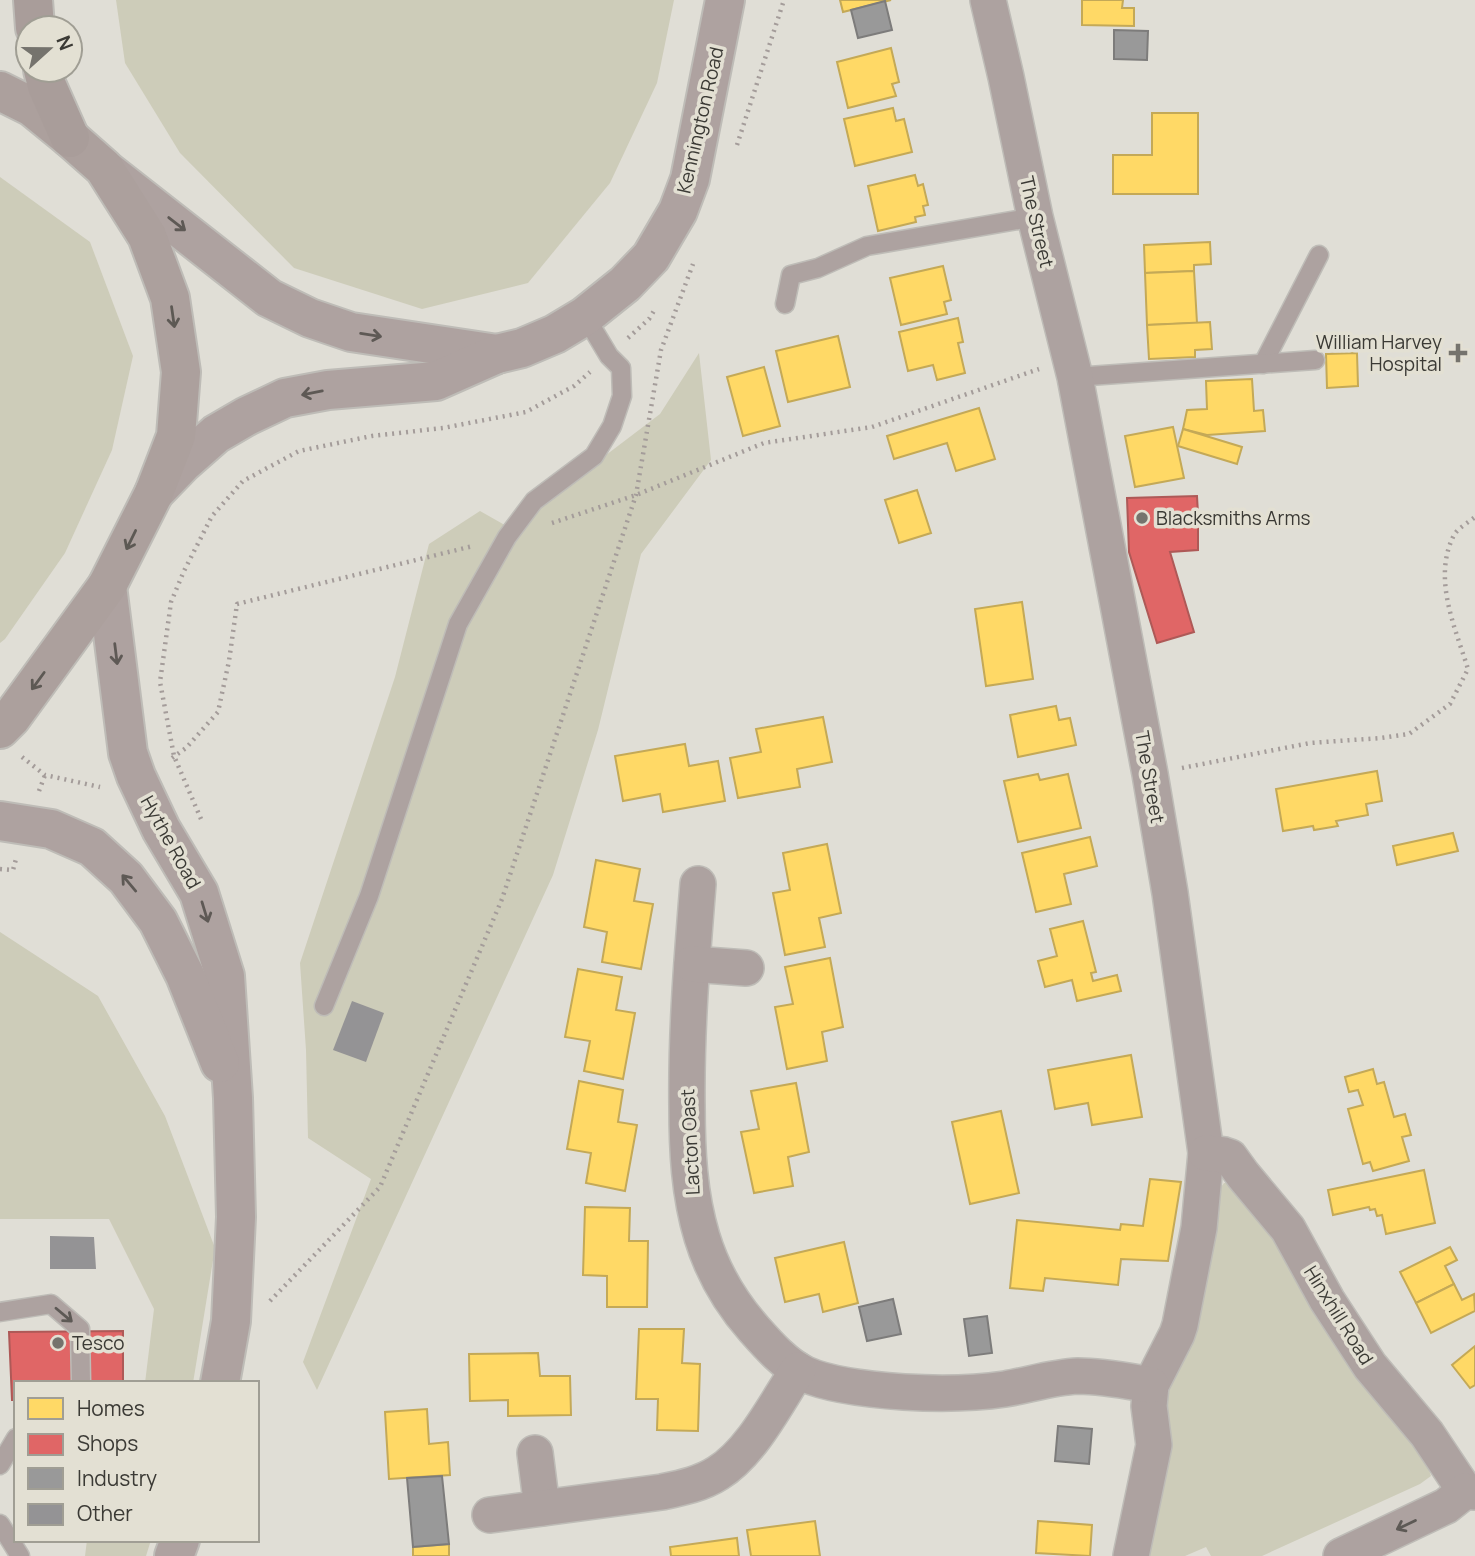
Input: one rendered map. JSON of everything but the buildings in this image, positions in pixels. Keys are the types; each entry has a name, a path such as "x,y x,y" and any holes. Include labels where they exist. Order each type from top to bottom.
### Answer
{"highway":[{"path":"46,84 70,138"},
{"path":"0,90 32,107 104,168 147,236 170,298 181,372 176,436 154,493 107,586 11,718 9,741"}],"main road":[{"name":"Kennington Road","path":"154,493 216,434 285,398 328,390 436,381 497,354 522,348 555,334 584,316 625,284 650,257 678,211 690,179 724,0"},
{"name":"Kennington Road","path":"104,168 269,298 310,318 351,332 497,354"},
{"name":"Hythe Road","path":"107,586 128,753 162,829 199,892 225,976 233,1098 236,1217 231,1321 220,1381"},
{"name":"Hythe Road","path":"0,821 51,829 92,847 126,877 159,921 180,964 233,1098"}],"street":[{"name":"The Street","path":"988,0 1035,217 1072,368 1150,774 1170,893 1206,1153 1199,1227 1180,1325 1151,1385 1149,1406 1154,1445 1132,1556"},
{"name":"Lacton Oast","path":"698,884 687,1062 691,1191 701,1234 714,1268 748,1322 774,1351 807,1375 876,1389 924,1393 980,1392 1075,1377 1102,1377 1151,1385"},
{"path":"692,964 746,968"},
{"name":"Hinxhill Road","path":"1206,1153 1230,1157 1242,1175 1289,1229 1327,1300 1370,1366 1427,1434 1470,1492 1341,1556"},
{"path":"490,1515 676,1490 702,1482 718,1474 748,1446 798,1370"},
{"path":"535,1453 542,1508"}],"lane":[{"path":"785,304 791,275 818,268 867,246 1035,217"},
{"path":"1263,364 1319,255"},
{"path":"324,1006 369,896 458,624 507,537 534,500 594,456 612,426 622,396 621,368 609,356 584,316"},
{"path":"1072,368 1263,364 1315,360"},
{"path":"0,1312 51,1304 80,1329 81,1381"},
{"path":"0,1465 14,1441"},
{"path":"0,1524 20,1556"}],"path":[{"path":"266,1306 380,1187 502,899 636,495 661,350 695,255"},
{"path":"9,741 45,775 107,789 174,757 186,748 218,712 237,604 507,537 636,495 764,443 872,426 1072,368"},
{"path":"1150,774 1310,743 1409,734 1450,704 1468,669 1447,601 1445,564 1455,533 1475,517"},
{"path":"0,869 13,870"}],"green space":[{"path":"116,0 674,0 657,83 610,183 528,283 422,309 294,268 180,153 125,63"},
{"path":"0,177 90,242 133,356 112,450 65,553 0,643"},
{"path":"699,353 711,460 641,554 598,730 553,875 317,1390 303,1362 371,1179 308,1138 300,963 395,677 429,544 480,511 510,528 660,414"},
{"path":"0,932 98,996 165,1116 215,1248 193,1381 145,1381 154,1309 109,1219 0,1219"},
{"path":"1224,1183 1237,1183 1425,1459 1431,1476 1420,1484 1262,1556 1211,1556 1206,1547 1185,1556 1142,1556 1159,1375 1216,1194"},
{"path":"87,1542 150,1542 146,1556 85,1556"}],"place":[{"name":"William Harvey Hospital","path":"1458,353"},
{"name":"Blacksmiths Arms","path":"1142,518"},
{"name":"Tesco","path":"58,1343"}]}
